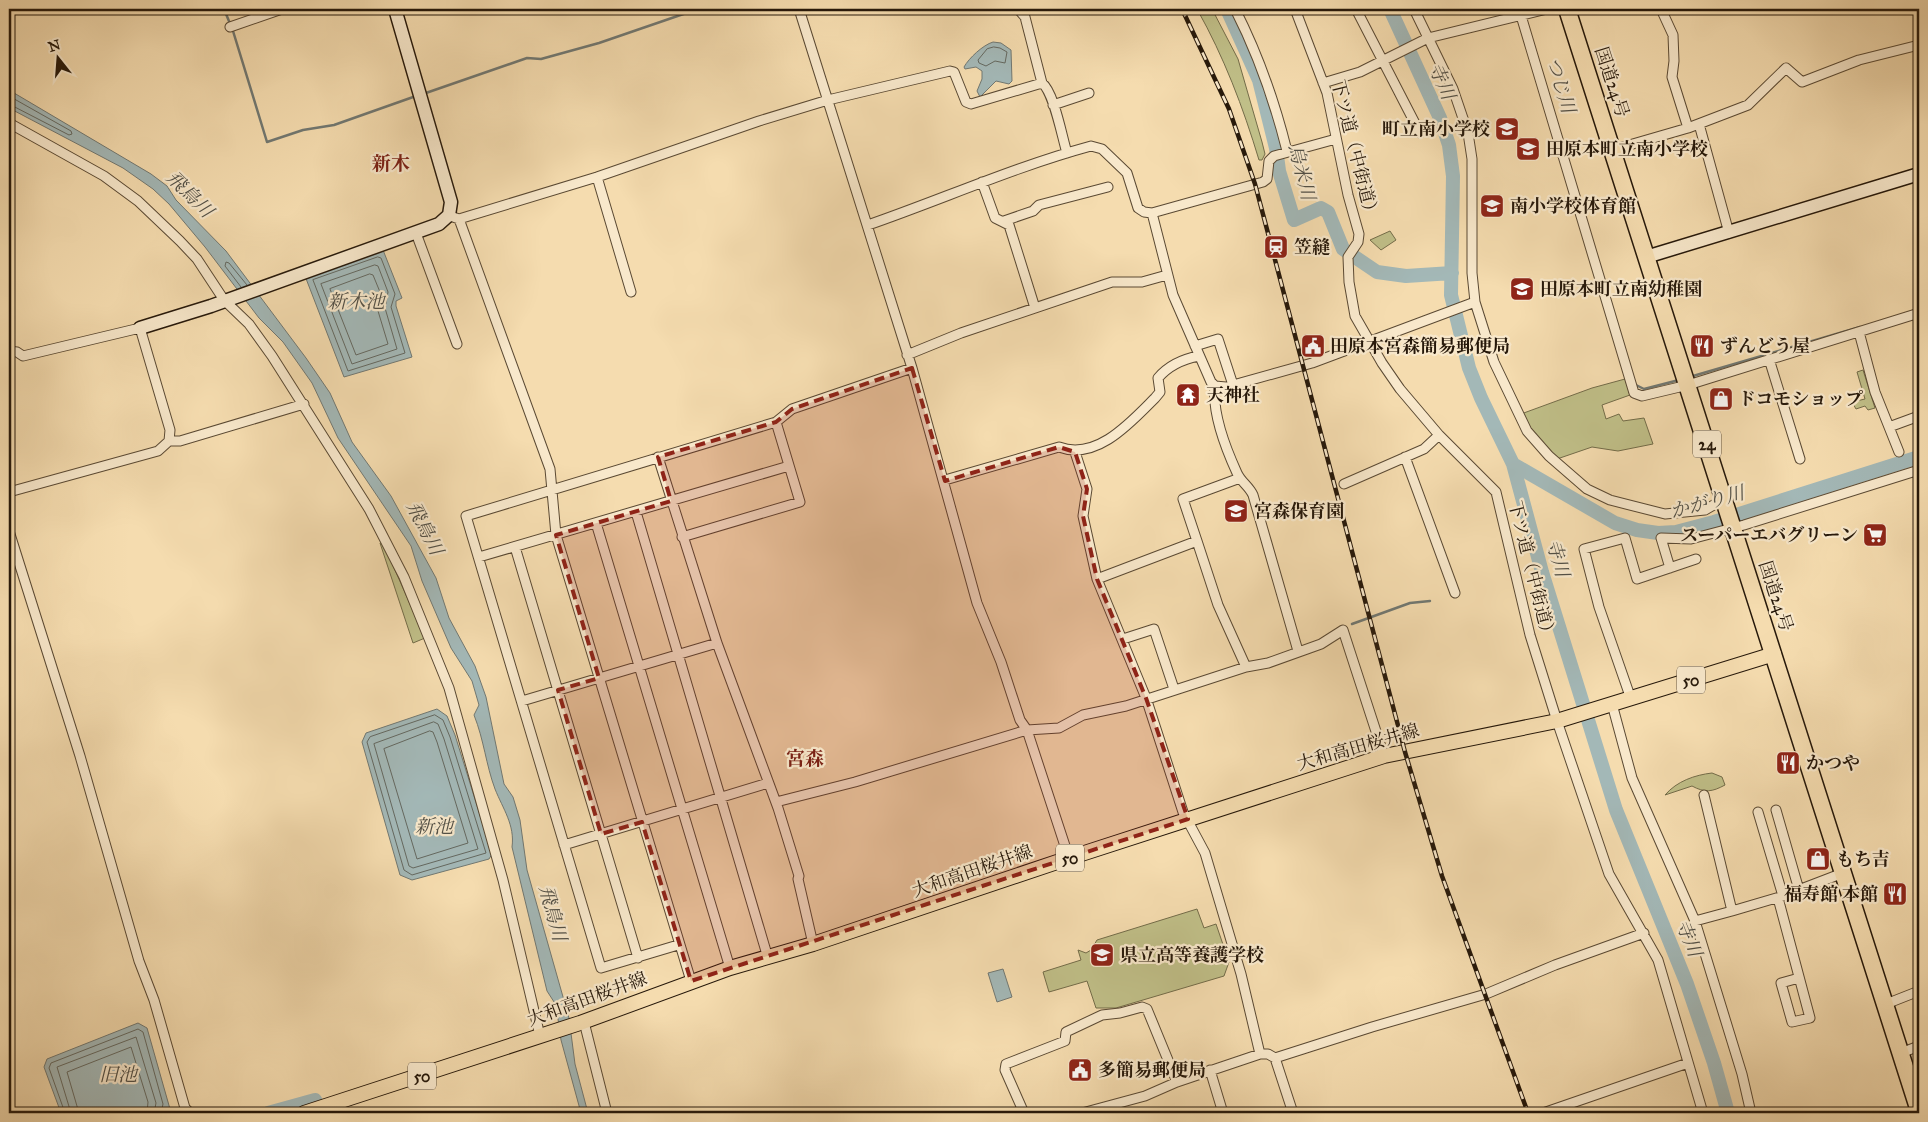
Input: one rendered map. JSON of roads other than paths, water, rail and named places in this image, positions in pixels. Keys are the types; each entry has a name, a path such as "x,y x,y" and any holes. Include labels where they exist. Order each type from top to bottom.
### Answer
{"highway":[{"name":"国道24号","path":"1567,9 1919,1110"}],"main road":[{"name":"大和高田桜井線","path":"304,1113 335,1109 542,1035 582,1023 690,981 813,944 1384,756 1560,720 1774,654"}],"street":[{"path":"230,27 256,13 282,9"},
{"path":"395,9 454,217 550,470 556,535 690,981"},
{"path":"799,9 912,368 945,480 977,602 1001,662 1020,720 1027,730 1070,858"},
{"path":"1018,9 1025,17 1042,83 1046,86 1067,152"},
{"path":"1235,9 1251,42 1281,125 1287,152"},
{"name":"下ツ道（中街道）","path":"1295,9 1327,92 1336,139 1359,234 1358,242 1348,257 1349,282 1355,316 1368,341 1400,389 1439,435 1496,492 1530,635 1560,720 1609,874 1658,960 1703,1113"},
{"path":"1356,9 1420,133"},
{"path":"1414,9 1426,39 1453,89 1468,133 1472,159 1472,304 1494,362 1520,420 1549,456 1587,489 1610,500 1665,514 1705,510 1725,501"},
{"path":"1323,83 1360,72 1426,39 1522,12 1547,9"},
{"path":"1661,9 1673,35 1674,61 1672,77 1688,128"},
{"path":"1522,12 1634,393 1642,396 1688,385 1919,313"},
{"path":"1612,150 1688,128 1748,105 1786,68 1802,82 1860,60 1919,45"},
{"path":"9,351 17,352 23,356 140,328 416,233 454,217 597,177 759,121 828,100 950,71 954,72 966,102 972,104 1042,83"},
{"path":"1052,105 1089,93"},
{"path":"9,123 104,176 138,201 197,259 226,299 249,324 304,404 385,538 434,647 449,688 483,807 542,1035"},
{"path":"1699,124 1729,233"},
{"path":"868,225 932,203 982,182 1067,152 1090,146 1102,149 1127,173 1138,208 1144,212 1152,213 1263,182 1267,179 1269,161 1274,156 1336,139"},
{"path":"1646,257 1919,174"},
{"path":"597,177 631,292"},
{"path":"982,182 995,218 1009,225 1035,308"},
{"path":"1004,221 1033,211 1039,206 1108,187"},
{"path":"1152,213 1167,274 1199,356 1211,382 1216,386 1233,385 1312,363 1472,304"},
{"path":"416,233 457,344"},
{"path":"907,355 1112,282 1142,282 1167,274"},
{"path":"9,492 158,452 169,441 170,430 140,328"},
{"path":"1859,332 1875,392 1899,452"},
{"path":"1195,346 1218,339 1233,385"},
{"path":"945,480 1059,447 1075,452 1095,446 1115,435 1156,398 1160,392 1158,378 1164,372 1183,360 1199,356"},
{"path":"1769,359 1800,458"},
{"path":"678,945 601,968 466,516 776,422 792,409 912,368"},
{"path":"1216,386 1214,400 1216,412 1240,478 1249,487 1258,510 1298,651"},
{"path":"169,441 180,441 235,426 304,404"},
{"path":"1889,427 1919,416"},
{"path":"682,537 800,502 776,422"},
{"path":"1344,484 1424,449 1439,435"},
{"path":"1075,452 1086,489 1083,516 1097,579 1146,698 1183,812 1205,852 1241,974 1260,1054"},
{"path":"658,457 717,643 776,802 799,876 798,880 813,944"},
{"path":"1405,457 1455,593"},
{"path":"479,558 789,466"},
{"path":"1670,568 1661,538 1690,539 1732,525 1744,525 1919,470"},
{"path":"1240,478 1183,499 1218,604 1246,667"},
{"path":"636,512 768,958"},
{"path":"596,523 730,968"},
{"path":"9,531 80,756 139,961 154,1000 184,1108 190,1113"},
{"path":"1631,699 1599,607 1584,549 1625,538 1637,579 1696,559"},
{"path":"1097,579 1197,541"},
{"path":"515,547 638,958"},
{"path":"1123,639 1154,629 1174,689"},
{"path":"776,802 855,782 1027,730 1059,728 1083,716 1126,706 1246,667 1268,663 1321,644 1343,630 1384,756"},
{"path":"522,701 717,643"},
{"path":"1610,705 1632,778 1694,921 1742,1074 1751,1113"},
{"path":"564,845 768,783"},
{"path":"1704,795 1732,911"},
{"path":"1776,810 1800,890"},
{"path":"1758,812 1780,897 1810,1018 1792,1022 1781,983 1800,978"},
{"path":"1694,921 1780,897 1843,873"},
{"path":"1082,1113 1145,1096 1177,1082 1260,1054 1268,1054 1276,1058 1372,1027 1486,994 1555,965 1644,933"},
{"path":"1886,1004 1919,991"},
{"path":"1024,1113 1005,1070 1006,1064 1065,1041 1066,1032 1102,1014 1120,1013 1142,1007 1147,1009 1177,1082"},
{"path":"582,1023 607,1113"},
{"path":"1901,1053 1919,1046"},
{"path":"1276,1058 1293,1113"},
{"path":"1543,1113 1688,1063"},
{"path":"1210,1070 1223,1113"}],"water":[{"path":"993,42 1001,43 1011,50 1012,81 1009,84 996,81 980,97 977,91 982,79 982,71 976,67 965,69 964,67 977,52"},
{"path":"9,90 151,174 167,186 176,200 226,251 306,358 330,393 352,442 391,496 436,578 449,618 475,666 486,697 504,784 513,797 520,820 527,870 569,1018 575,1064 588,1113 581,1113 561,1040 556,1005 547,991 512,847 512,831 492,780 474,715 479,705 472,681 451,648 422,581 411,546 338,438 312,383 283,342 259,318 205,247 169,204 153,189 123,168 9,108"},
{"name":"新木池","path":"383,250 402,298 396,301 396,306 412,357 344,377 305,276"},
{"name":"新池","path":"437,709 447,716 455,735 492,854 489,859 412,880 400,875 362,742 366,733"},
{"path":"1003,969 1012,997 997,1002 988,973"},
{"name":"旧池","path":"138,1023 147,1028 170,1109 165,1111 166,1113 61,1113 44,1067 47,1059"}],"waterway":[{"path":"224,9 233,31 267,142 303,130 334,125 416,96"},
{"path":"423,94 527,58 541,59 599,43 698,9"},
{"name":"烏米川","path":"1227,9 1259,80 1276,148 1279,171 1294,220 1321,208 1328,212 1343,249 1377,272 1406,276 1452,273"},
{"name":"寺川","path":"1390,9 1440,118 1449,145 1453,176 1451,295 1469,368 1481,398 1513,464 1542,572 1616,810 1687,984 1714,1063 1728,1113"},
{"name":"つじ川","path":"1693,376 1860,327"},
{"name":"つじ川","path":"1636,385 1644,389 1679,380"},
{"name":"かがり川","path":"1513,464 1615,523 1637,530 1658,533 1676,532 1714,522 1919,457"},
{"path":"1352,624 1410,603 1430,601"},
{"path":"268,1113 315,1100 316,1102"}],"railway":[{"path":"1182,9 1229,109 1255,184 1405,752 1442,876 1528,1113"}],"place":[{"name":"町立南小学校","path":"1507,129"},
{"name":"田原本町立南小学校","path":"1528,149"},
{"name":"南小学校体育館","path":"1492,206"},
{"name":"笠縫","path":"1276,247"},
{"name":"田原本町立南幼稚園","path":"1522,289"},
{"name":"田原本宮森簡易郵便局","path":"1313,346"},
{"name":"ずんどう屋","path":"1702,346"},
{"name":"天神社","path":"1188,395"},
{"name":"ドコモショップ","path":"1721,399"},
{"name":"宮森保育園","path":"1236,511"},
{"name":"スーパーエバグリーン","path":"1875,535"},
{"name":"かつや","path":"1788,763"},
{"name":"もち吉","path":"1818,859"},
{"name":"福寿館 本館","path":"1895,894"},
{"name":"県立高等養護学校","path":"1102,955"},
{"name":"多簡易郵便局","path":"1080,1070"}],"district":[{"name":"新木","path":"391,163"},
{"name":"宮森","path":"805,758"}],"water label":[{"name":"飛鳥川","path":"190,194"},
{"name":"飛鳥川","path":"425,528"},
{"name":"飛鳥川","path":"553,913"}]}
